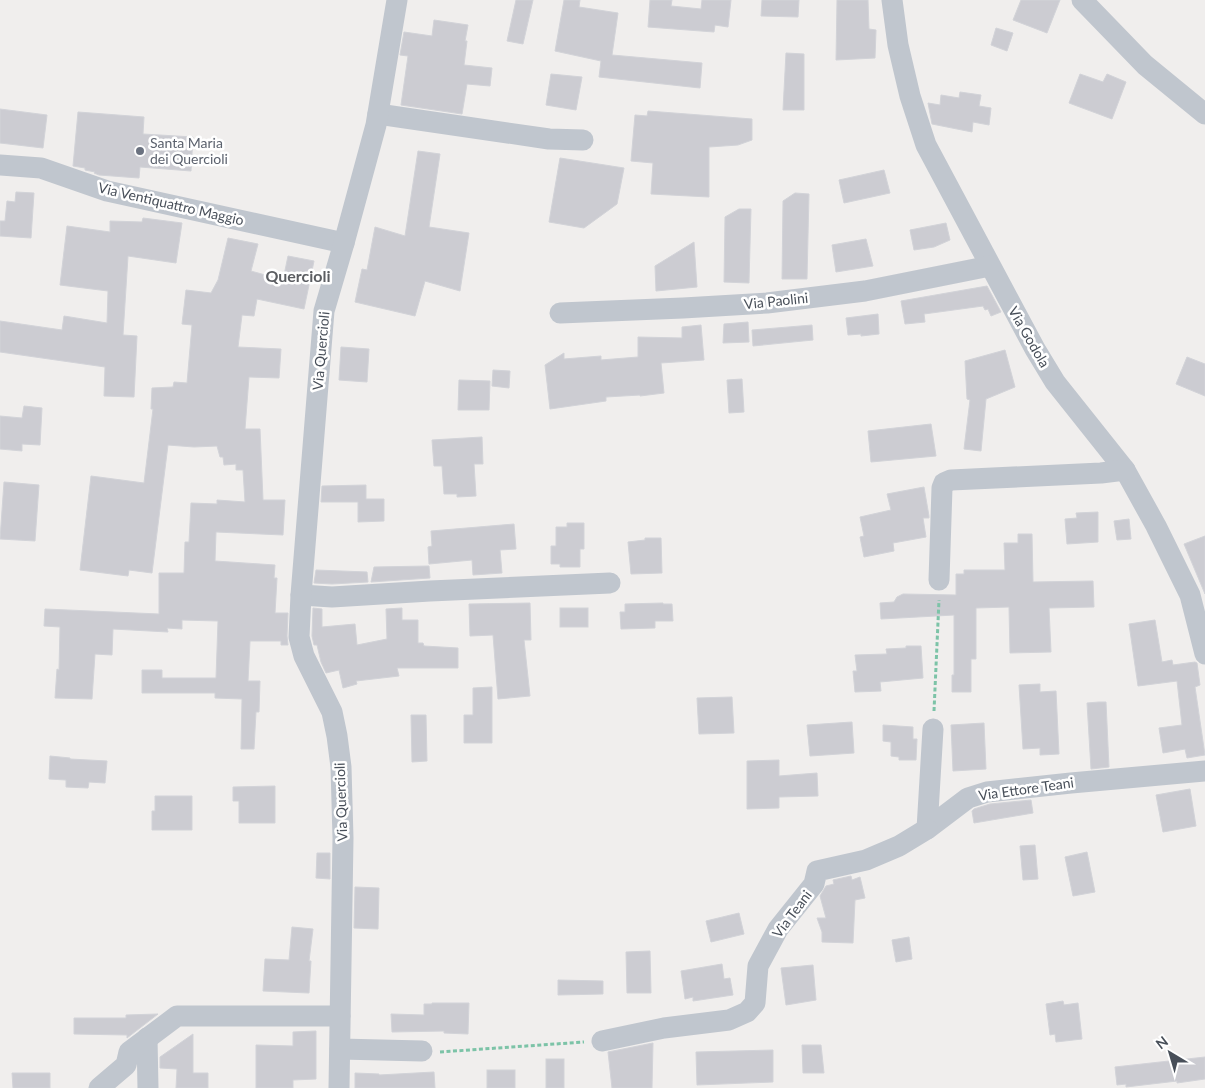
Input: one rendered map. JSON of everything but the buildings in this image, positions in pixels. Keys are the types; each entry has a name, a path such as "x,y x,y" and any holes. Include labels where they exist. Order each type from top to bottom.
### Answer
{"street":[{"name":"Via Quercioli","path":"339,1088 343,838 341,767 332,712 304,656 299,637 300,595 324,311 376,125 397,0"},
{"name":"Via Godola","path":"892,0 898,45 910,96 926,145 1035,350 1055,382 1125,470 1156,526 1190,594 1205,654"},
{"path":"1082,0 1145,65 1205,114"},
{"path":"378,114 549,139 583,140"},
{"name":"Via Ventiquattro Maggio","path":"0,165 41,168 107,191 344,243"},
{"name":"Via Paolini","path":"560,313 767,303 865,291 990,266"},
{"path":"940,580 942,488 944,483 951,480 1101,473 1125,470"},
{"path":"300,595 332,597 610,583"},
{"path":"927,828 933,729"},
{"name":"Via Ettore Teani","path":"927,828 968,798 987,792 1205,771"},
{"name":"Via Teani","path":"602,1041 664,1028 729,1020 748,1012 755,1004 758,966 778,929 814,884 817,871 866,860 899,846 927,828"},
{"path":"99,1088 126,1066 129,1052 177,1016 340,1016"},
{"path":"147,1038 148,1088"},
{"path":"340,1049 422,1051"}],"path":[{"path":"933,729 940,580"},
{"path":"422,1051 442,1052 602,1041"}],"place":[{"name":"Santa Maria dei Quercioli","path":"140,151"}],"district":[{"name":"Quercioli","path":"298,276"}]}
